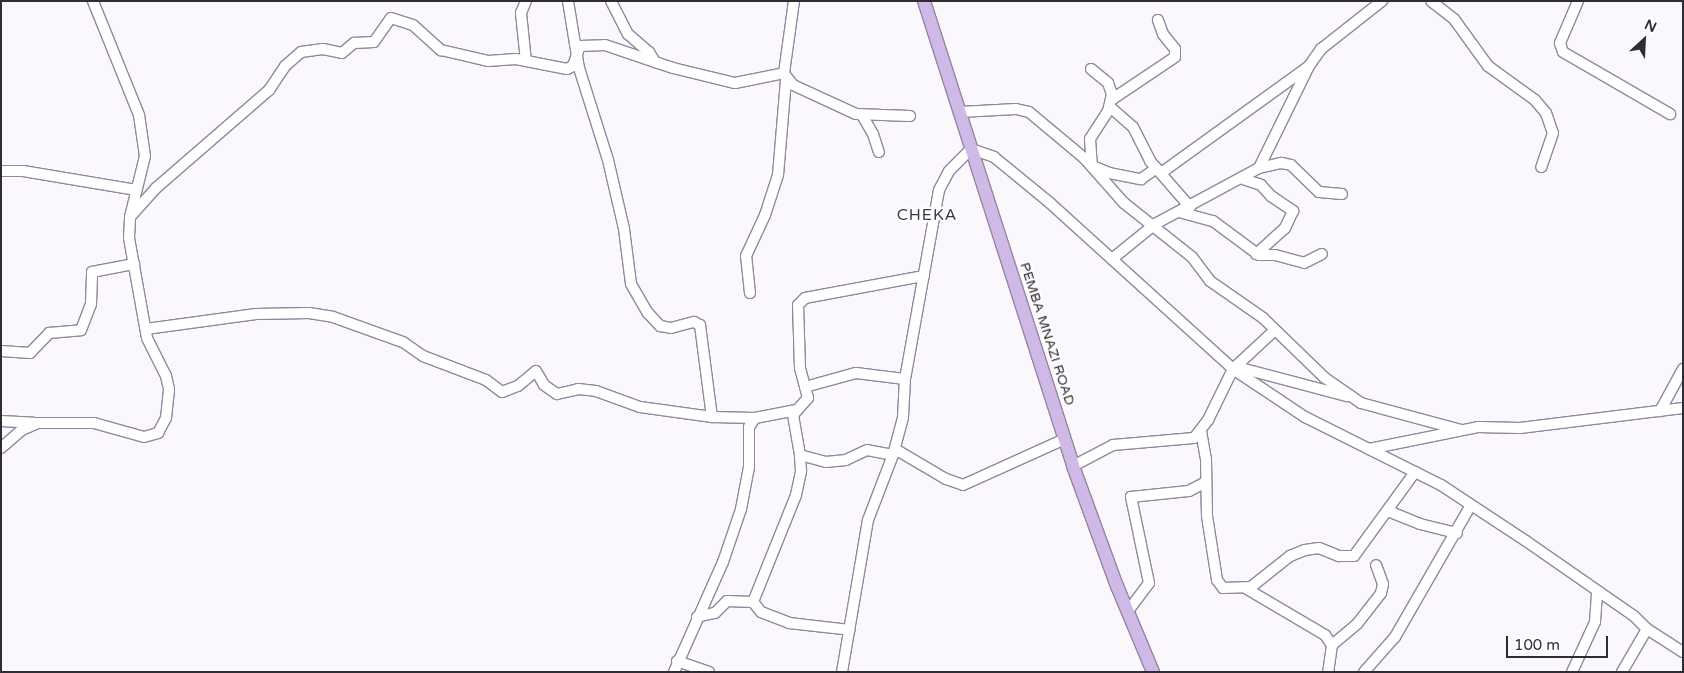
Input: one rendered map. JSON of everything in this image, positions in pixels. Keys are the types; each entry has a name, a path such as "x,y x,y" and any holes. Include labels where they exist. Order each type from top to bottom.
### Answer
{"main road":[{"name":"PEMBA MNAZI ROAD","path":"924,1 1073,466 1153,672"}],"street":[{"path":"1,421 94,423 140,437 158,433 166,418 169,389 146,329 134,264 130,217 145,156 139,115 93,1"},
{"path":"526,1 520,13 526,61"},
{"path":"568,1 576,53 608,160 624,228 631,284 660,326 671,328 694,322 700,325 712,417"},
{"path":"611,1 628,34 649,52 656,62"},
{"path":"750,293 746,256 765,216 778,175 785,76 794,1"},
{"path":"1259,168 1309,66 1321,49 1382,1"},
{"path":"1431,1 1454,19 1466,41 1488,66 1535,100 1546,113 1553,133 1541,167"},
{"path":"1578,1 1560,43 1563,52 1670,114"},
{"path":"130,217 156,188 268,90 285,66 303,51 323,49 342,52 354,43 374,42 393,18 413,25 422,36 447,52 488,60 504,58 568,70 573,66 576,53 582,45 605,45 656,62 735,84 785,76 832,104 862,114 910,116"},
{"path":"1092,166 1090,139 1111,104 1175,57 1175,49 1163,34 1158,20"},
{"path":"1092,166 1108,173 1141,179 1159,170 1309,66"},
{"path":"1090,69 1108,83 1112,90 1111,104 1133,127 1159,170 1190,207"},
{"path":"960,112 1022,109 1060,135 1092,166 1124,202 1155,224 1192,257 1210,281 1264,318 1312,368 1352,396 1380,410 1461,430"},
{"path":"862,114 873,134 879,152"},
{"path":"842,672 868,520 894,452 904,408 905,378 939,190 949,171 971,149 986,152 1000,161 1112,259 1213,354 1305,417 1415,472 1471,505 1634,616 1646,629 1683,652"},
{"path":"1112,259 1155,224 1243,179 1259,168 1281,163 1291,165 1319,192 1342,194"},
{"path":"1,171 24,171 136,190"},
{"path":"1243,179 1261,185 1271,196 1293,211 1285,228 1256,254"},
{"path":"1179,212 1213,221 1256,254 1281,256 1304,263 1322,254"},
{"path":"1,351 32,352 49,333 81,330 91,304 92,272 134,264"},
{"path":"753,602 796,494 801,471 800,455 792,421 796,410 808,398 800,368 800,301 924,276"},
{"path":"146,329 256,314 309,313 332,317 403,342 423,356 486,380 502,392 518,386 536,371 544,385 557,394 596,391 640,407 712,417 755,418 796,410"},
{"path":"1073,466 1113,445 1194,438 1200,431 1235,368 1275,330"},
{"path":"1235,368 1352,396"},
{"path":"1660,411 1683,369"},
{"path":"805,387 856,373 905,378"},
{"path":"1369,448 1461,430 1520,428 1683,408"},
{"path":"674,672 697,616 723,562 741,508 749,467 748,431 755,418"},
{"path":"1,448 22,430 38,423"},
{"path":"1200,431 1206,460 1204,483 1218,580 1223,588 1246,589 1299,622 1313,626 1332,645"},
{"path":"800,455 826,462 846,460 867,450 894,452 946,479 963,485 1065,439"},
{"path":"1246,589 1290,556 1305,550 1319,548 1339,556 1354,556 1415,472"},
{"path":"1128,611 1149,583 1131,497 1194,490 1204,483"},
{"path":"1364,672 1395,636 1457,533 1471,505"},
{"path":"1388,511 1420,524 1457,533"},
{"path":"1328,672 1332,645 1358,624 1380,593 1383,584 1376,565"},
{"path":"1572,672 1595,622 1598,610 1597,591"},
{"path":"697,616 715,613 727,601 753,602 761,612 790,623 850,630"},
{"path":"1622,672 1646,629"},
{"path":"677,661 709,672"}],"district":[{"name":"CHEKA","path":"927,215"}]}
